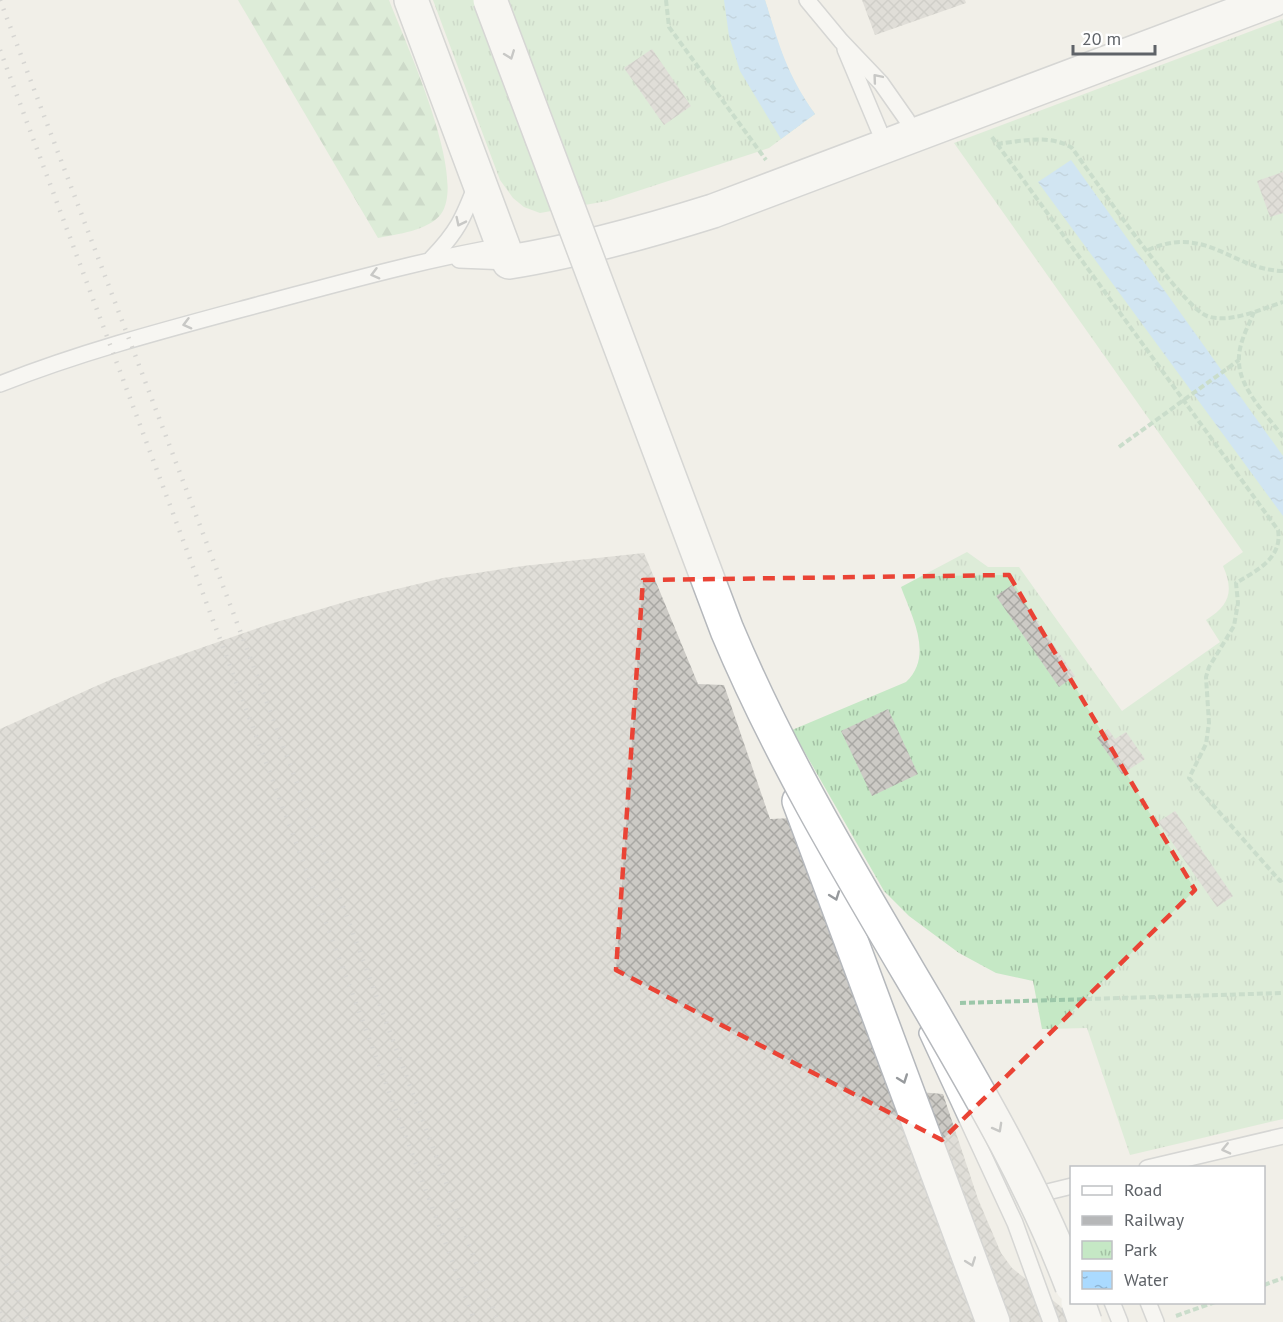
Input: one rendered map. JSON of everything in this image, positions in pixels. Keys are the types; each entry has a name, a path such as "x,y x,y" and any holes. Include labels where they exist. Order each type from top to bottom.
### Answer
{"street":[{"path":"411,0 506,254 600,243 693,218 782,187 1273,0"},
{"path":"490,0 727,630 778,743 993,1322"},
{"path":"600,243 694,200 1219,0"},
{"path":"778,743 1010,1149 1036,1201 1070,1284"},
{"path":"1079,1304 1085,1322"}],"lane":[{"path":"807,0 841,41 881,83 893,125"},
{"path":"841,41 893,125"},
{"path":"432,258 462,223 478,179"},
{"path":"0,384 94,351 171,328 432,258 506,254"},
{"path":"625,315 746,652 768,704 1006,1202 1051,1322"},
{"path":"1151,1166 1283,1136"},
{"path":"1006,1202 1070,1190"},
{"path":"1113,1304 1120,1322"},
{"path":"1149,1304 1162,1321"}],"path":[{"path":"666,0 669,27 767,160"},
{"path":"987,130 1184,398 1279,535 1278,547 1272,558 1236,583 1238,609 1234,626 1213,660 1206,677 1209,723 1206,744 1189,778 1280,881 1283,879"},
{"path":"997,144 1024,141 1062,142 1072,148 1180,292 1202,314 1221,318 1255,311 1282,301"},
{"path":"1148,250 1173,242 1206,245 1262,269 1283,271"},
{"path":"1255,311 1243,340 1239,360 1249,390 1283,437"},
{"path":"1119,447 1239,360"},
{"path":"913,1004 1283,993"},
{"path":"1265,1284 1283,1278"},
{"path":"1162,1321 1209,1304"}],"highlighted area":[{"path":"1009,575 1195,890 942,1140 616,970 643,580"}],"green space":[{"path":"238,0 389,0 420,76 441,141 447,171 447,196 441,214 435,220 412,231 378,238"},
{"path":"433,0 765,0 790,73 815,114 769,148 607,201 540,213 524,207 513,198 500,180"},
{"path":"1283,19 1283,1119 1130,1155 1087,1028 1042,1029 1033,981 996,973 959,953 909,916 884,891 792,730 906,682 914,672 919,660 920,648 915,623 901,587 967,552 988,567 1019,567 1122,711 1220,642 1206,620 1220,609 1228,597 1228,583 1223,566 1243,552 954,143"}],"water":[{"path":"724,0 765,0 790,72 815,114 781,139 740,71 729,36"},
{"path":"1071,160 1283,456 1283,516 1038,182"}],"building":[{"path":"862,0 965,0 966,3 875,35"},
{"path":"652,49 691,106 664,125 624,68"},
{"path":"1283,172 1283,213 1270,217 1257,181"},
{"path":"644,553 698,684 724,685 770,819 794,818 919,1092 943,1094 978,1199 1001,1253 1012,1268 1060,1306 1072,1322 0,1322 0,729 112,679 270,624 355,599 443,578 523,566"},
{"path":"1012,585 1075,676 1059,687 996,596"},
{"path":"888,709 918,774 872,796 841,731"},
{"path":"1108,729 1115,739 1126,732 1145,759 1122,774 1097,738"},
{"path":"1175,811 1233,896 1217,907 1158,822"}],"railway":[{"path":"0,0 250,657 498,1322"},
{"path":"0,50 475,1322"},
{"path":"0,1246 28,1322"},
{"path":"0,1312 4,1322"}]}
